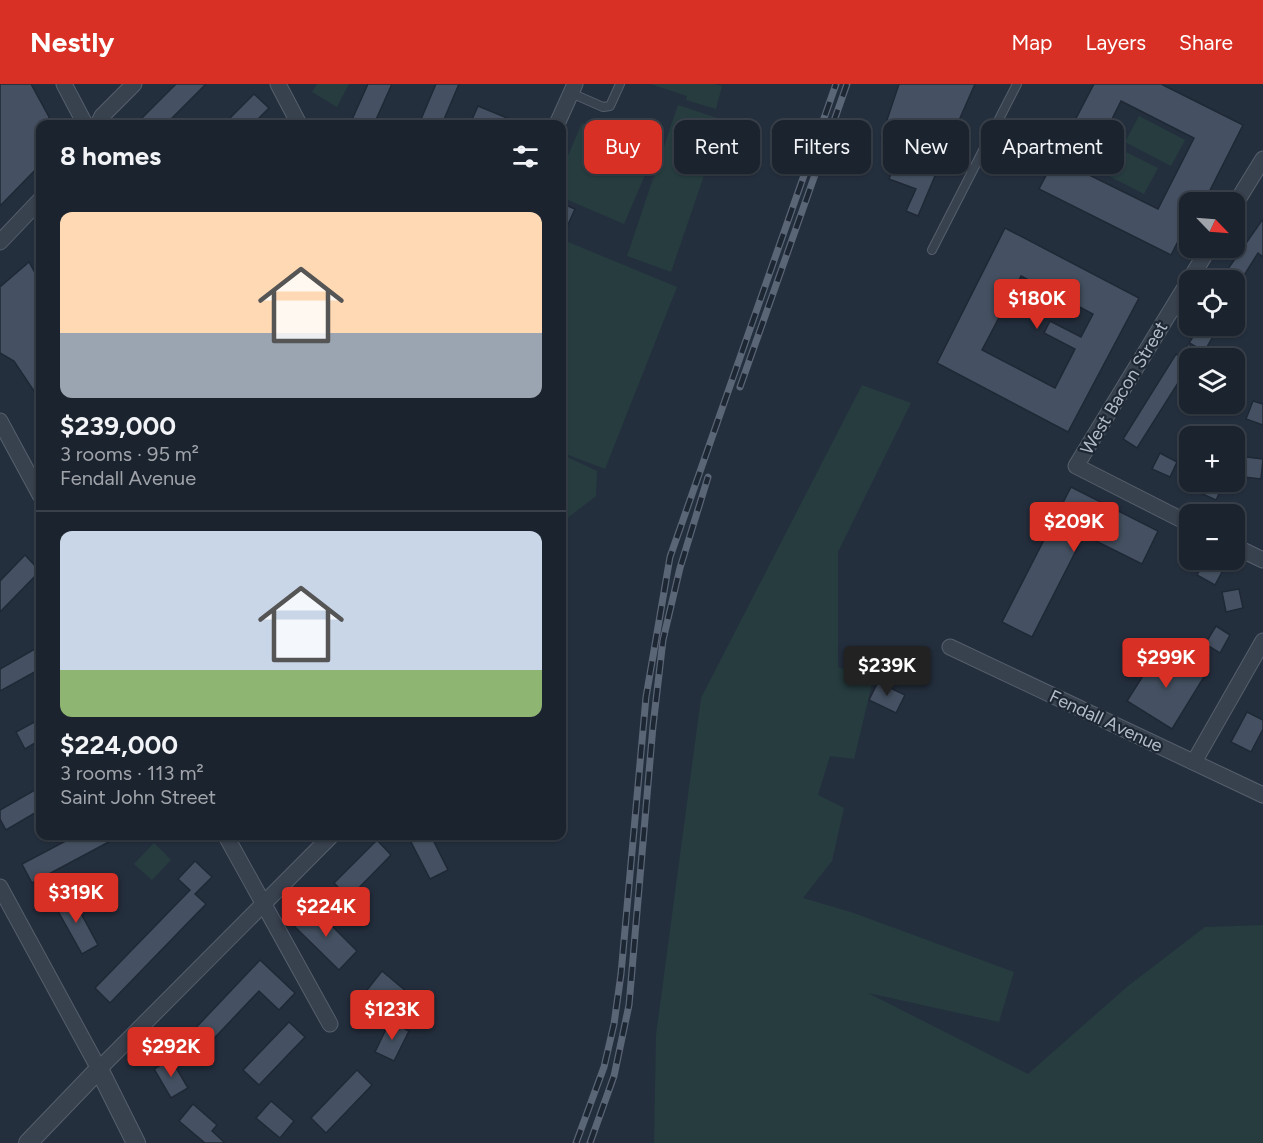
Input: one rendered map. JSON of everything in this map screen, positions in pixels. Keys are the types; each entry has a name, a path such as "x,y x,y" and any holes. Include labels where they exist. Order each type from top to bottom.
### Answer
{"street":[{"path":"64,84 83,120"},
{"path":"100,120 134,84"},
{"path":"278,84 297,120"},
{"path":"559,120 573,88"},
{"path":"1243,192 1263,159"},
{"path":"0,242 36,205"},
{"name":"West Bacon Street","path":"1179,518 1076,466 1203,258"},
{"path":"0,421 36,488"},
{"path":"1245,551 1263,560"},
{"path":"1194,762 1263,641"},
{"name":"Fendall Avenue","path":"950,647 1263,795"},
{"path":"228,840 330,1024"},
{"path":"28,1143 327,840"},
{"path":"0,886 99,1069 136,1143"}],"lane":[{"path":"573,88 603,107 610,106 620,84"},
{"path":"932,250 1017,84"}],"green space":[{"path":"317,84 349,84 337,107 312,92"},
{"path":"651,84 715,84 722,86 716,109 686,100 687,96"},
{"path":"678,105 723,120 674,120 674,174 705,174 671,272 627,256 655,174 662,174 662,152"},
{"path":"1139,116 1185,140 1171,166 1125,142"},
{"path":"582,123 584,124 584,174 645,174 624,224 566,199 566,160"},
{"path":"1124,151 1158,168 1144,194 1105,174 1124,174"},
{"path":"566,241 677,287 605,469 566,454"},
{"path":"862,385 911,403 838,552 838,667 873,680 854,759 830,756 818,795 844,808 832,861 803,898 851,912 1014,972 999,1022 868,993 1028,1074 1128,986 1205,927 1263,925 1263,1143 654,1143 656,1035 701,698"},
{"path":"566,456 597,471 596,496 566,519"},
{"path":"154,843 171,860 152,880 134,864"}],"building":[{"path":"0,84 31,84 49,120 36,120 36,169 0,206"},
{"path":"176,84 206,84 170,120 140,120"},
{"path":"368,84 392,84 376,120 352,120"},
{"path":"436,84 459,84 444,120 421,120"},
{"path":"899,84 975,84 959,120 887,120"},
{"path":"1094,84 1161,84 1243,125 1209,192 1179,192 1179,239 1171,255 1039,189 1047,174 1087,174 1158,209 1194,138 1121,101 1112,120 1075,120"},
{"path":"254,94 269,108 257,120 228,120"},
{"path":"478,106 512,120 472,120"},
{"path":"891,174 936,174 918,216 906,211 916,189 889,179"},
{"path":"566,205 575,209 566,229"},
{"path":"1263,219 1263,257 1258,253 1245,274 1245,270 1227,270 1236,258 1245,258 1245,245"},
{"path":"1005,228 1139,298 1068,432 937,363","holes":["1021,276 1093,314 1081,337 1050,321 1044,333 1075,349 1055,388 982,350"]},
{"path":"29,262 36,275 36,394 14,361 0,353 0,287"},
{"path":"1194,336 1213,336 1206,348 1198,348 1190,343 1190,348 1186,348"},
{"path":"1176,354 1179,356 1179,381 1137,448 1123,439"},
{"path":"1253,401 1263,404 1263,425 1246,419"},
{"path":"1160,453 1177,462 1170,477 1152,469"},
{"path":"1246,457 1263,459 1261,479 1245,477"},
{"path":"1071,487 1158,531 1142,564 1084,535 1032,637 1002,622"},
{"path":"1198,492 1220,492 1216,500"},
{"path":"25,555 36,567 36,575 0,612 0,581"},
{"path":"1200,570 1223,570 1215,585 1197,575"},
{"path":"1239,589 1243,608 1226,612 1222,592"},
{"path":"1216,626 1230,635 1220,653 1205,644"},
{"path":"36,648 36,671 0,691 0,669"},
{"path":"1160,649 1204,677 1172,729 1127,701"},
{"path":"878,682 905,695 896,713 869,700"},
{"path":"1247,712 1263,720 1263,729 1251,752 1231,742"},
{"path":"36,721 36,742 25,749 16,732"},
{"path":"36,789 36,812 6,830 0,819 0,810"},
{"path":"67,840 113,840 32,883 22,864"},
{"path":"377,840 391,855 349,898 334,883"},
{"path":"410,840 433,840 448,870 430,879"},
{"path":"195,861 212,877 195,894 206,904 110,1003 95,988 190,890 178,879"},
{"path":"71,895 98,945 82,954 54,904"},
{"path":"313,907 357,951 339,970 294,926"},
{"path":"260,960 295,993 279,1010 259,991 203,1050 188,1036"},
{"path":"382,971 407,992 392,1010 367,990"},
{"path":"390,1021 409,1031 394,1061 375,1052"},
{"path":"289,1022 305,1037 259,1085 243,1070"},
{"path":"171,1059 188,1088 171,1098 154,1069"},
{"path":"357,1070 372,1085 326,1133 311,1118"},
{"path":"271,1101 294,1121 280,1138 256,1118"},
{"path":"193,1104 217,1125 212,1131 225,1143 205,1143 179,1121"}],"railway":[{"path":"576,1143 604,1067 614,1024 621,974 646,697 670,557 836,84"},
{"path":"740,387 847,84"},
{"path":"590,1143 614,1076 629,1005 653,726 663,640 680,568 708,477"}]}
